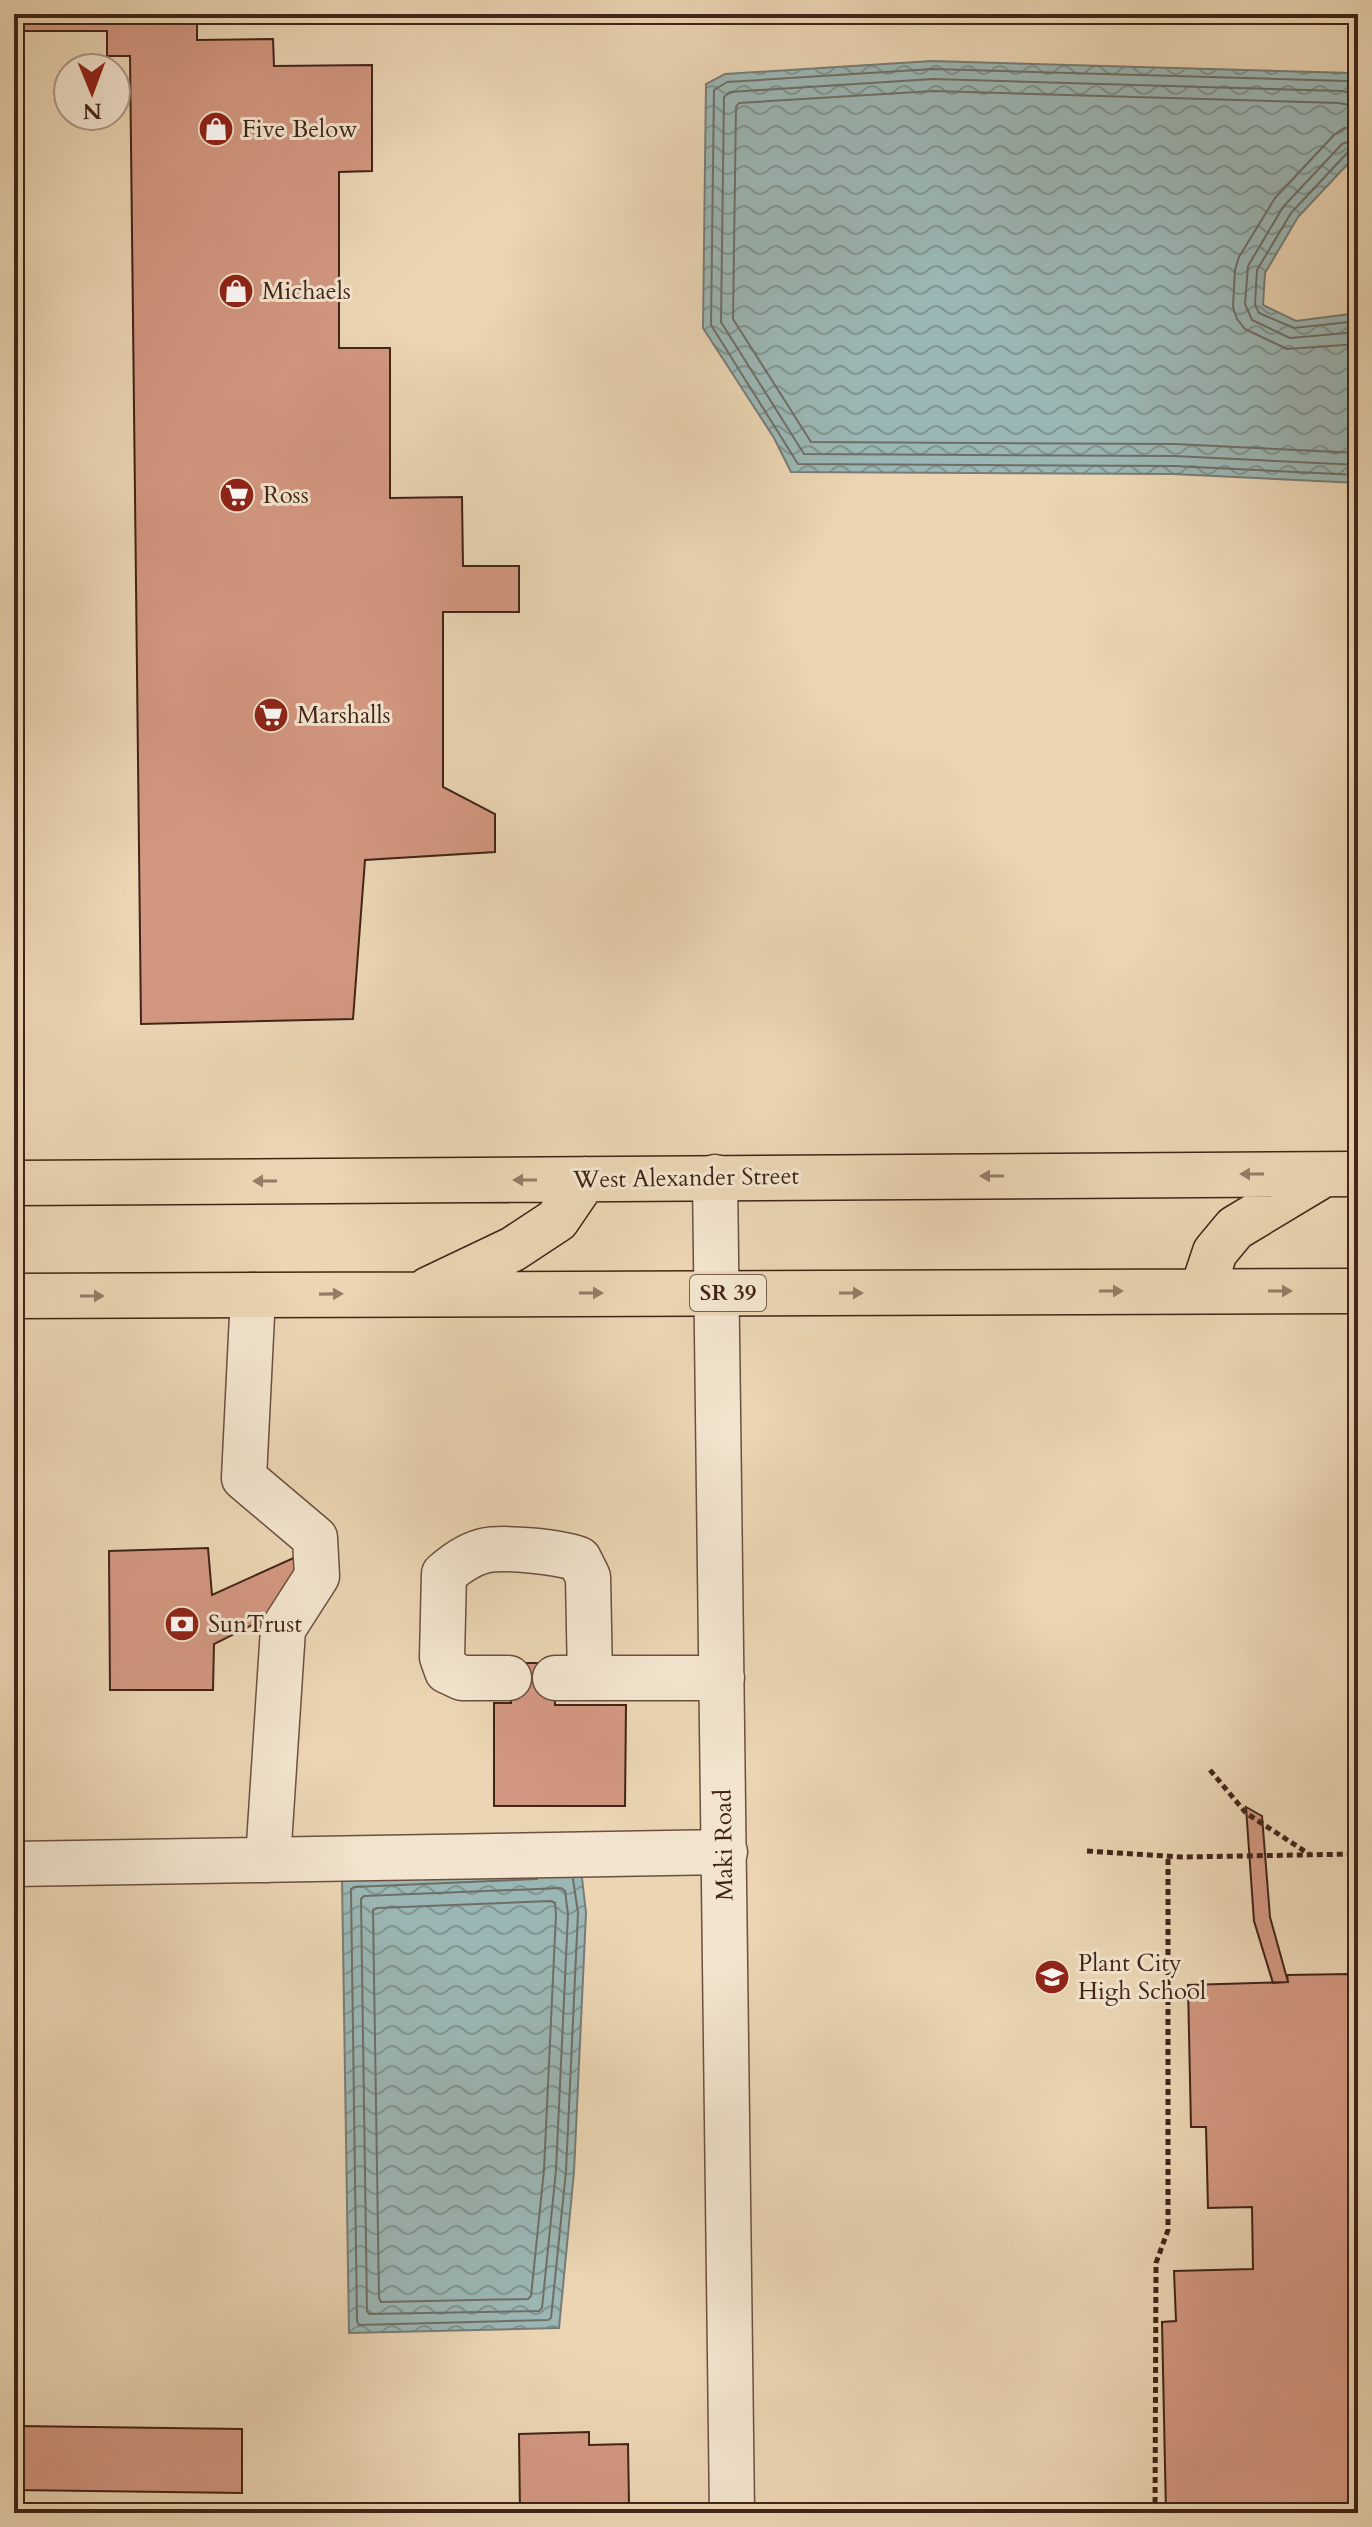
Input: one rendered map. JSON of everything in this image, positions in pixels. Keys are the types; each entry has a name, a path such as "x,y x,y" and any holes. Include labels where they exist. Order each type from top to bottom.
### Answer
{"main road":[{"name":"West Alexander Street","path":"14,1183 1341,1174"},
{"path":"1202,1291 1215,1252 1235,1228 1341,1174"},
{"path":"419,1293 513,1249 557,1220 585,1179"},
{"name":"SR 39","path":"14,1296 1358,1291"}],"street":[{"name":"Maki Road","path":"715,1177 732,2513"},
{"path":"253,1295 244,1478 315,1538 317,1576 283,1629 268,1860"},
{"path":"509,1678 462,1678 447,1671 442,1657 444,1574 458,1562 484,1551 557,1552 579,1559 588,1577 573,1678 722,1678"},
{"path":"14,1864 725,1852"}],"path":[{"path":"1210,1770 1246,1813 1311,1855"},
{"path":"1087,1851 1168,1856 1358,1854"},
{"path":"1155,2513 1156,2263 1168,2230 1168,1856"}],"water":[{"path":"932,61 1351,73 1358,81 1358,153 1298,217 1265,273 1263,305 1296,321 1358,313 1358,483 1173,474 791,472 774,438 703,328 706,84 725,74"},
{"path":"581,1869 586,1913 574,2172 559,2328 349,2333 342,1879"}],"building":[{"path":"14,14 197,14 197,40 273,39 274,66 372,65 372,171 339,172 339,348 390,348 390,498 462,497 463,566 519,566 519,612 443,612 443,787 495,814 495,852 365,860 353,1019 141,1024 132,52 107,52 107,31 14,31"},
{"name":"SunTrust","path":"208,1548 212,1595 300,1555 296,1603 214,1644 213,1690 110,1690 109,1551"},
{"path":"511,1663 554,1663 555,1705 626,1705 625,1806 494,1806 494,1703 511,1703"},
{"path":"1246,1807 1262,1816 1270,1917 1288,1982 1273,1983 1254,1921"},
{"path":"1349,1974 1352,2118 1358,2118 1358,2513 1166,2513 1162,2322 1176,2321 1174,2271 1253,2269 1252,2207 1208,2208 1206,2127 1191,2127 1188,1985 1288,1982 1287,1975"},
{"path":"17,2426 242,2429 242,2493 16,2490"},
{"path":"589,2432 589,2445 628,2444 629,2504 597,2504 598,2513 520,2513 519,2434"}],"place":[{"name":"Five Below","path":"216,129"},
{"name":"Michaels","path":"236,291"},
{"name":"Ross","path":"237,495"},
{"name":"Marshalls","path":"271,715"},
{"name":"SunTrust","path":"182,1624"},
{"name":"Plant City High School","path":"1052,1977"}]}
